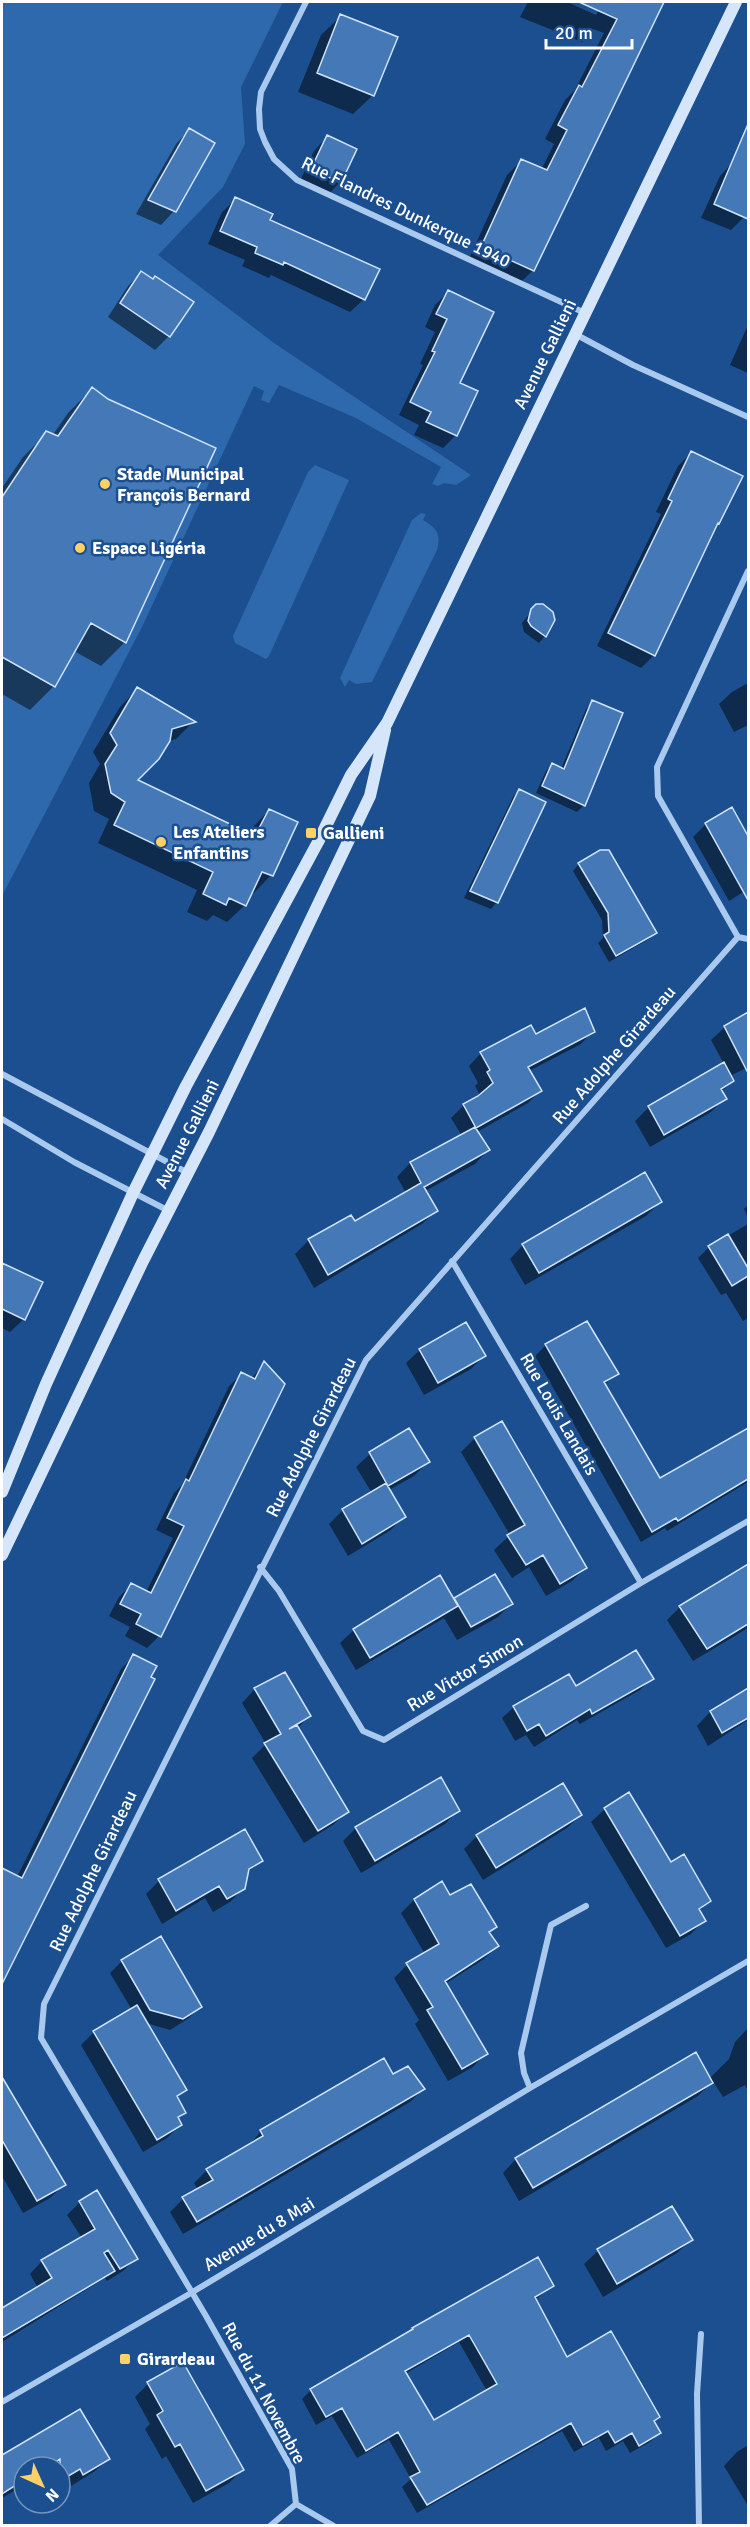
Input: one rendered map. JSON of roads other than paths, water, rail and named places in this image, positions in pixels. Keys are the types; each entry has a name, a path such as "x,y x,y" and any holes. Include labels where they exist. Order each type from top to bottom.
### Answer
{"main road":[{"name":"Avenue Gallieni","path":"2,1492 46,1384 133,1193 186,1086 318,842 351,776 387,723 736,2"},
{"name":"Avenue Gallieni","path":"2,1555 370,796 387,723"}],"street":[{"name":"Rue Flandres Dunkerque 1940","path":"306,2 261,92 260,129 274,159 297,180 585,313"},
{"path":"575,334 633,365 748,417"},
{"path":"748,571 657,767 658,796 738,937 748,939"},
{"name":"Rue Adolphe Girardeau","path":"191,2293 41,2038 43,2014 49,1993 366,1360 738,937"},
{"path":"2,1074 188,1173"},
{"path":"2,1119 74,1162 169,1211"},
{"name":"Rue Louis Landais","path":"452,1260 641,1583"},
{"name":"Rue Victor Simon","path":"261,1568 279,1591 363,1731 384,1740 641,1583 748,1521"},
{"path":"530,2088 524,2073 521,2053 550,1924 586,1906"},
{"name":"Avenue du 8 Mai","path":"2,2402 191,2293 530,2088 748,1961"},
{"name":"Rue du 11 Novembre","path":"191,2293 292,2469 296,2505"},
{"path":"699,2526 697,2394 701,2334"},
{"path":"270,2526 296,2505 334,2526"}],"place":[{"name":"Stade Municipal François Bernard","path":"105,484"},
{"name":"Espace Ligéria","path":"80,548"},
{"name":"Gallieni","path":"311,833"},
{"name":"Les Ateliers Enfantins","path":"161,842"},
{"name":"Girardeau","path":"125,2359"}]}
